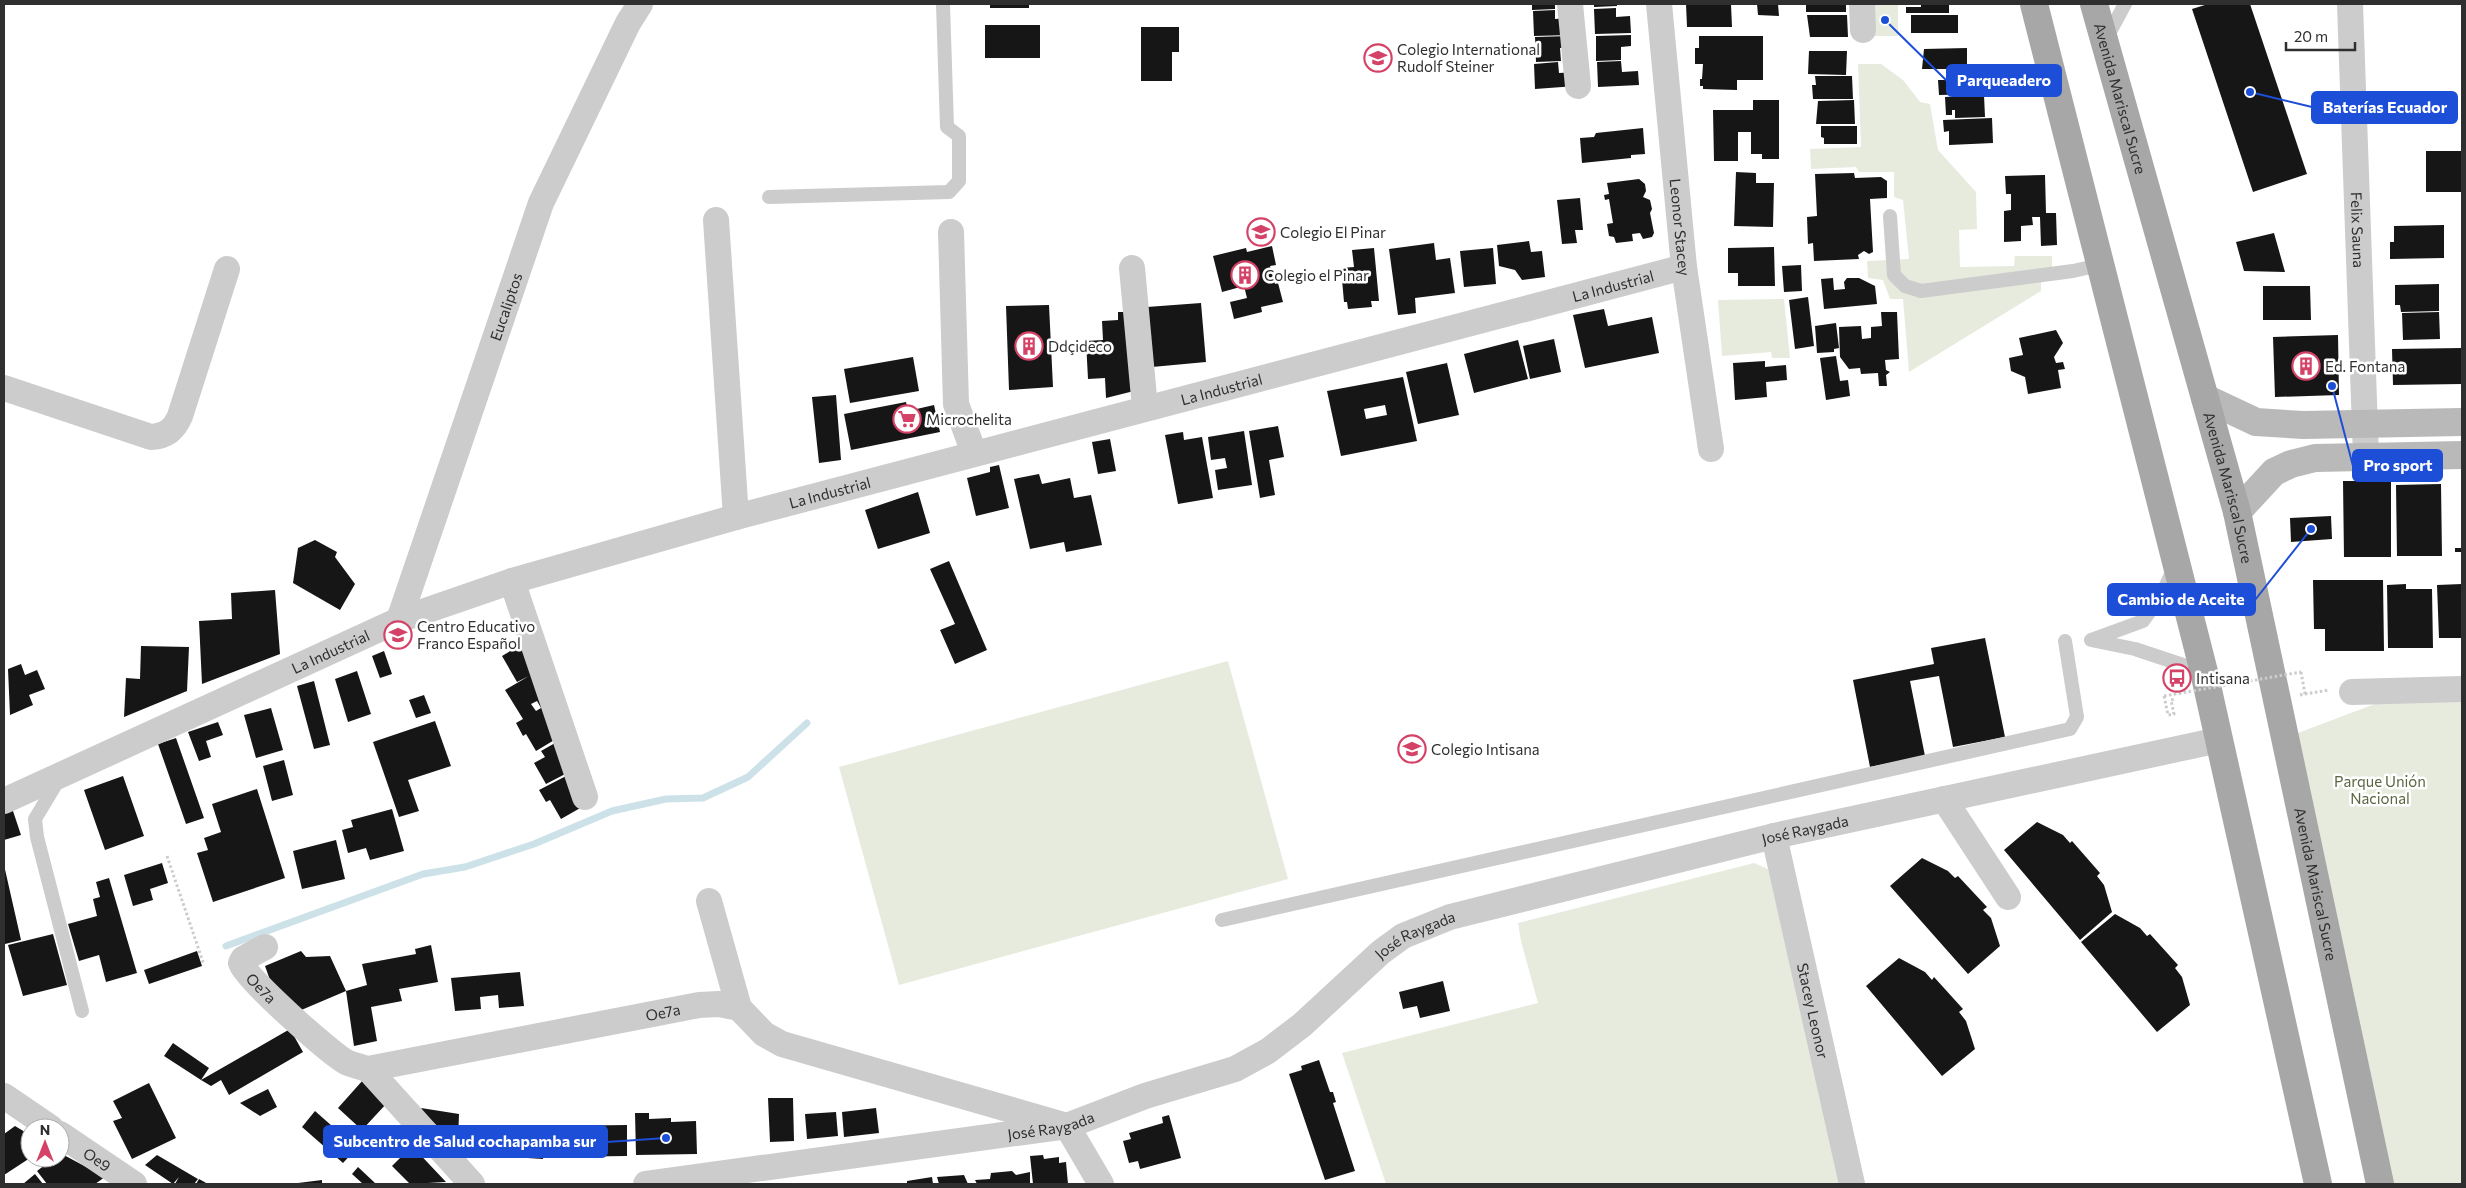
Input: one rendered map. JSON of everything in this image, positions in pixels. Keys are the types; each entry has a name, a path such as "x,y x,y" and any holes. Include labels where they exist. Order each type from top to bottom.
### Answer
{"main road":[{"path":"2034,4 2175,566 2204,672 2318,1184"},
{"name":"Avenida Mariscal Sucre","path":"2094,4 2237,512 2380,1184"}],"street":[{"name":"Eucaliptos","path":"399,620 541,203 628,23 640,4"},
{"path":"1570,4 1578,86"},
{"name":"Leonor Stacey","path":"1659,4 1684,267 1711,449"},
{"path":"1862,4 1863,30"},
{"name":"Felix Sauna","path":"2350,4 2366,457"},
{"path":"716,220 736,517"},
{"path":"951,232 956,404 974,453"},
{"name":"La Industrial","path":"4,801 399,620 512,581 736,517 974,453 1684,267"},
{"path":"1132,268 1145,408"},
{"path":"4,388 151,438 169,432 180,416 227,269"},
{"path":"2205,398 2256,422 2303,425 2462,422"},
{"path":"2237,512 2274,472 2291,464 2315,458 2462,455"},
{"path":"512,581 585,797"},
{"path":"2352,692 2462,689"},
{"name":"José Raygada","path":"646,1184 1067,1126 1146,1096 1235,1068 1268,1050 1302,1025 1380,952 1403,936 1450,917 1774,836 2218,740"},
{"path":"1944,799 2008,897"},
{"name":"Stacey Leonor","path":"1774,836 1852,1184"},
{"path":"709,901 739,1008 764,1034 782,1044 1067,1126 1102,1184"},
{"name":"Oe7a","path":"265,947 243,959 241,964 242,969 258,988 345,1061 368,1069 698,1005 719,1004 739,1008"},
{"path":"368,1069 472,1184"},
{"path":"4,1096 36,1118"},
{"name":"Oe9","path":"70,1141 134,1184"}],"lane":[{"path":"769,197 949,192 960,181 960,136 947,126 943,4"},
{"path":"2105,41 2125,4"},
{"path":"1890,216 1894,275 1905,286 1920,291 2073,271 2100,265"},
{"path":"2175,566 2161,596 2143,621 2091,640 2135,650 2204,672"},
{"path":"1222,920 2070,729 2077,717 2065,641"},
{"path":"62,774 35,819 36,837 82,1011"}],"path":[{"path":"2175,699 2171,700 2174,714 2168,715 2164,696 2301,672"},
{"path":"167,856 204,965"}],"green space":[{"path":"1873,4 1898,4 1898,36 1873,36"},
{"path":"1858,64 1881,64 1903,80 1920,102 1930,104 1938,150 1976,192 1977,229 1959,230 1960,267 2014,266 2015,256 2052,256 2052,275 2041,281 2041,291 1909,372 1903,299 1890,299 1883,280 1868,278 1867,261 1909,259 1903,200 1894,197 1894,172 1859,172 1856,167 1811,169 1810,149 1861,147"},
{"path":"1784,299 1790,358 1772,358 1771,352 1722,356 1718,300"},
{"path":"1228,661 1288,879 899,985 839,767"},
{"name":"Parque Unión Nacional","path":"2462,695 2462,1184 2382,1184 2285,738 2388,699"},
{"path":"1754,863 1768,869 1851,1184 1386,1184 1342,1053 1538,1003 1518,923"}],"building":[{"path":"990,4 1029,4 1029,8 990,8"},
{"path":"1532,4 1555,4 1555,9 1532,10"},
{"path":"1594,4 1617,4 1617,6 1594,7"},
{"path":"1686,4 1731,4 1732,27 1687,27"},
{"path":"1757,4 1778,4 1779,16 1758,15"},
{"path":"1806,4 1846,4 1846,12 1806,12"},
{"path":"1921,4 1949,4 1949,13 1906,13 1906,7 1921,7"},
{"path":"2208,4 2250,4 2307,174 2253,192 2192,9"},
{"path":"1616,8 1616,17 1630,16 1631,33 1595,34 1594,9"},
{"path":"1555,10 1555,19 1569,18 1570,35 1534,36 1533,11"},
{"path":"1807,15 1847,15 1848,37 1810,37"},
{"path":"1911,15 1958,15 1958,33 1911,33"},
{"path":"985,25 1040,25 1040,58 985,58"},
{"path":"1141,27 1179,27 1179,52 1172,52 1172,81 1141,81"},
{"path":"1631,35 1631,46 1621,47 1621,60 1596,61 1596,36"},
{"path":"1570,36 1571,47 1560,48 1561,61 1536,62 1535,37"},
{"path":"1699,36 1763,36 1763,80 1737,80 1737,90 1703,89 1703,86 1700,86 1700,79 1702,79 1703,64 1695,64 1695,48 1699,48"},
{"path":"1967,48 1967,69 1922,69 1924,49"},
{"path":"1809,51 1847,51 1846,75 1808,74"},
{"path":"1621,61 1622,72 1638,71 1639,85 1598,87 1597,62"},
{"path":"1558,62 1559,73 1575,72 1576,86 1535,89 1534,64"},
{"path":"1977,70 1977,94 1939,95 1938,80 1947,80 1946,71"},
{"path":"1815,76 1852,76 1853,99 1813,99 1812,85 1816,85"},
{"path":"1984,95 1985,117 1955,118 1955,110 1952,110 1952,115 1946,115 1945,97"},
{"path":"1753,100 1779,100 1779,159 1762,159 1762,154 1751,154 1751,132 1738,132 1738,161 1714,161 1713,110 1753,110"},
{"path":"1854,100 1855,124 1816,124 1818,101"},
{"path":"1992,118 1993,143 1949,145 1949,131 1944,132 1943,120"},
{"path":"1821,126 1857,126 1857,144 1824,144 1824,138 1821,137"},
{"path":"1643,128 1645,154 1631,155 1631,158 1582,163 1580,138 1594,137 1596,133"},
{"path":"2426,151 2462,151 2462,192 2426,192"},
{"path":"1736,172 1756,173 1756,183 1774,183 1773,227 1734,226"},
{"path":"1854,173 1855,178 1881,177 1887,181 1887,198 1870,199 1873,252 1869,254 1864,251 1858,255 1859,259 1814,261 1813,243 1808,244 1807,217 1817,216 1815,174"},
{"path":"2045,175 2046,213 2056,213 2057,245 2041,246 2040,217 2032,217 2033,225 2021,226 2021,241 2004,242 2004,211 2011,210 2011,194 2006,194 2005,176"},
{"path":"1639,179 1645,184 1646,191 1643,197 1650,200 1652,209 1650,213 1654,233 1652,237 1643,239 1640,233 1632,234 1633,241 1616,243 1614,237 1609,236 1607,224 1613,223 1609,199 1605,200 1604,195 1609,194 1607,183"},
{"path":"1580,198 1583,230 1575,230 1577,243 1562,244 1557,200"},
{"path":"2444,225 2444,258 2390,259 2390,242 2394,242 2394,226"},
{"path":"2274,233 2285,272 2244,271 2236,242"},
{"path":"1529,241 1531,252 1542,251 1545,277 1522,280 1515,270 1499,266 1497,245"},
{"path":"1434,243 1436,260 1450,258 1455,293 1415,298 1416,313 1398,315 1389,249"},
{"name":"Colegio el Pinar","path":"1272,246 1276,265 1270,266 1275,284 1278,283 1283,302 1261,307 1262,312 1234,319 1230,302 1247,298 1244,286 1222,292 1213,256 1246,248 1247,252"},
{"path":"1774,247 1775,286 1738,286 1738,273 1728,273 1728,248"},
{"path":"1374,248 1379,301 1371,301 1372,307 1348,309 1347,302 1344,302 1341,268 1354,267 1352,250"},
{"path":"1493,248 1496,284 1464,287 1460,251"},
{"path":"1801,265 1802,291 1784,292 1782,266"},
{"path":"1833,278 1834,290 1845,289 1844,282 1847,278 1859,278 1875,286 1877,304 1824,309 1821,279"},
{"path":"2439,284 2439,311 2401,312 2400,305 2395,305 2395,285"},
{"path":"2263,286 2310,286 2311,320 2263,320"},
{"path":"1808,297 1814,346 1795,349 1789,300"},
{"path":"1201,303 1206,362 1152,367 1147,307"},
{"name":"Ddçideco","path":"1049,305 1053,387 1009,390 1006,306"},
{"path":"1604,309 1608,326 1652,317 1659,353 1585,368 1573,315"},
{"path":"1118,312 1133,312 1138,390 1106,398 1105,378 1088,379 1086,341 1103,340 1102,321 1118,320"},
{"path":"1881,312 1897,312 1899,359 1885,360 1886,370 1890,372 1886,375 1887,386 1879,386 1878,373 1861,374 1860,368 1849,369 1840,357 1839,327 1861,326 1862,339 1871,338 1871,327 1882,326"},
{"path":"2439,312 2440,339 2403,340 2402,313"},
{"path":"1836,323 1839,348 1834,349 1834,352 1817,353 1815,326"},
{"path":"2056,330 2063,343 2054,357 2056,363 2063,362 2065,369 2058,370 2061,388 2028,394 2025,377 2011,371 2009,358 2023,355 2019,338"},
{"name":"Ed. Fontana","path":"2338,335 2339,395 2275,397 2273,337"},
{"path":"1554,339 1561,372 1530,379 1523,346"},
{"path":"1518,340 1528,379 1474,393 1464,354"},
{"path":"2462,348 2462,384 2393,385 2392,349"},
{"path":"1836,356 1840,381 1848,380 1850,396 1826,400 1820,358"},
{"path":"913,357 919,391 850,403 844,369"},
{"path":"1765,361 1765,367 1786,365 1787,380 1766,382 1767,397 1735,400 1733,363"},
{"path":"1447,363 1459,415 1418,424 1406,372"},
{"path":"1403,377 1417,441 1341,456 1327,391","holes":["1385,405 1387,415 1366,419 1364,409"]},
{"path":"836,395 841,460 819,463 812,397"},
{"path":"906,402 908,411 934,405 940,432 851,450 844,414"},
{"path":"1278,426 1284,457 1269,460 1275,495 1260,498 1249,431"},
{"path":"1244,431 1252,485 1218,490 1215,470 1227,468 1225,458 1211,460 1208,437"},
{"path":"1183,432 1184,440 1202,437 1213,498 1178,504 1165,435"},
{"path":"1110,439 1116,471 1098,474 1092,442"},
{"path":"999,465 1009,508 976,516 967,478 990,472 990,467"},
{"path":"1039,474 1042,484 1070,478 1074,498 1091,495 1102,545 1066,552 1064,542 1030,549 1014,479"},
{"path":"2343,481 2391,481 2391,557 2344,557"},
{"path":"2441,484 2442,556 2397,556 2396,485"},
{"path":"918,492 930,533 878,549 865,510"},
{"path":"2331,516 2332,539 2291,542 2290,518"},
{"path":"315,540 337,552 335,557 355,584 340,610 293,583 298,548"},
{"path":"2455,548 2462,548 2462,552 2455,552"},
{"path":"949,561 987,650 955,664 940,630 955,624 930,569"},
{"path":"2313,580 2383,580 2384,651 2325,651 2325,629 2314,629"},
{"path":"2406,584 2406,589 2432,589 2433,648 2388,648 2387,585"},
{"path":"2462,584 2462,638 2439,638 2437,585"},
{"path":"275,590 280,654 202,684 199,621 232,619 231,593"},
{"path":"1985,638 2005,737 1953,747 1939,676 1910,681 1925,756 1870,767 1853,680 1934,664 1931,648"},
{"path":"525,642 561,736 536,751 526,734 523,736 516,723 523,719 505,690 529,676 517,682 502,656","holes":["537,701 541,708 536,711 531,704"]},
{"path":"141,646 189,647 187,691 124,717 126,678 140,679"},
{"path":"384,651 392,674 380,678 372,656"},
{"path":"21,664 25,675 37,670 45,689 29,695 33,705 10,715 8,669"},
{"path":"357,671 371,714 348,722 335,679"},
{"path":"314,681 330,745 314,749 297,686"},
{"path":"424,695 431,713 416,718 409,700"},
{"path":"271,708 283,750 256,758 244,715"},
{"path":"435,721 451,766 408,780 419,811 399,817 373,742"},
{"path":"218,722 223,735 206,741 211,757 199,761 188,732"},
{"path":"176,738 204,818 186,824 158,744"},
{"path":"555,743 571,771 546,784 534,763 545,757 541,751"},
{"path":"284,760 293,795 272,801 263,766"},
{"path":"568,775 582,807 561,819 550,800 546,802 539,790"},
{"path":"123,776 144,836 105,850 84,790"},
{"path":"257,789 285,878 213,902 197,853 208,850 204,838 221,832 212,804"},
{"path":"12,808 21,835 4,840 4,810"},
{"path":"392,809 404,851 370,860 366,848 348,853 342,830 353,827 351,820"},
{"path":"2037,822 2063,835 2070,843 2072,841 2100,873 2097,876 2104,885 2112,912 2080,940 2004,850"},
{"path":"336,840 345,879 302,889 293,851"},
{"path":"1922,858 1948,871 1955,878 1958,876 1987,907 1983,910 1991,918 2000,946 1968,974 1890,886"},
{"path":"162,863 168,883 150,889 153,900 133,906 124,875"},
{"path":"4,865 21,940 5,944 4,940"},
{"path":"109,878 137,973 106,982 99,955 79,961 68,924 97,916 93,899 100,897 96,882"},
{"path":"2115,914 2140,928 2147,936 2150,934 2178,965 2175,968 2182,977 2190,1005 2157,1032 2081,942"},
{"path":"53,934 67,985 23,996 8,945"},
{"path":"431,945 438,982 399,989 402,1001 371,1007 377,1041 354,1046 346,991 367,985 362,964 416,954 415,949"},
{"path":"197,951 202,966 149,984 144,970"},
{"path":"301,951 306,957 330,956 346,991 299,1011 270,980 265,966"},
{"path":"1899,958 1925,972 1932,980 1934,977 1963,1009 1959,1012 1966,1021 1975,1049 1942,1076 1866,986"},
{"path":"520,972 524,1006 499,1008 498,995 480,997 481,1009 455,1011 451,978"},
{"path":"1443,981 1450,1011 1420,1018 1417,1006 1403,1009 1399,992"},
{"path":"290,1029 303,1052 229,1095 221,1080 211,1086 201,1080"},
{"path":"173,1043 209,1068 201,1080 164,1056"},
{"path":"1319,1060 1330,1092 1333,1092 1336,1102 1333,1103 1355,1171 1325,1180 1289,1074 1302,1070 1301,1066"},
{"path":"363,1080 387,1103 362,1130 338,1108"},
{"path":"149,1083 176,1138 132,1159 113,1121 122,1118 113,1101"},
{"path":"268,1089 277,1107 260,1116 240,1103"},
{"path":"768,1098 793,1098 794,1141 770,1142"},
{"path":"421,1108 459,1114 458,1141 428,1119"},
{"path":"876,1108 879,1133 844,1137 842,1112"},
{"path":"315,1111 357,1148 343,1163 302,1127"},
{"path":"836,1112 838,1136 807,1139 805,1114"},
{"path":"635,1113 649,1113 649,1119 671,1118 671,1122 696,1121 697,1154 636,1155"},
{"path":"1169,1115 1181,1158 1140,1169 1138,1161 1129,1163 1123,1141 1131,1139 1129,1133 1163,1123 1162,1117"},
{"path":"627,1125 627,1156 550,1157 549,1126"},
{"path":"15,1126 20,1129 20,1165 4,1175 4,1134"},
{"path":"472,1131 545,1135 543,1159 497,1156 495,1151 471,1150"},
{"path":"412,1146 446,1182 410,1184 392,1166"},
{"path":"157,1155 198,1179 194,1184 175,1184 179,1177 173,1184 145,1165"},
{"path":"1043,1155 1044,1159 1059,1157 1059,1163 1066,1162 1068,1184 1033,1184 1030,1156"},
{"path":"70,1158 105,1177 95,1184 47,1184 37,1171 41,1168 70,1168"},
{"path":"358,1167 375,1183 363,1184 352,1174"},
{"path":"1012,1171 1016,1175 1030,1172 1030,1184 977,1184 975,1180 990,1179 991,1173"},
{"path":"35,1174 43,1184 23,1184"},
{"path":"964,1175 968,1184 939,1184 937,1177"},
{"path":"932,1177 933,1184 907,1184 907,1181"},
{"path":"199,1179 208,1184 196,1184"},
{"path":"322,1180 322,1184 298,1184 298,1183"}],"waterway":[{"path":"226,946 423,874 465,867 534,844 612,811 666,799 703,798 748,777 807,723"}],"place":[{"name":"Parqueadero","path":"1885,20"},
{"name":"Colegio International Rudolf Steiner","path":"1378,58"},
{"name":"Baterías Ecuador","path":"2250,92"},
{"name":"Colegio El Pinar","path":"1261,232"},
{"name":"Colegio el Pinar","path":"1245,275"},
{"name":"Ddçideco","path":"1029,346"},
{"name":"Ed. Fontana","path":"2306,366"},
{"name":"Pro sport","path":"2332,386"},
{"name":"Microchelita","path":"907,419"},
{"name":"Cambio de Aceite","path":"2311,529"},
{"name":"Centro Educativo Franco Español","path":"398,635"},
{"name":"Intisana","path":"2177,678"},
{"name":"Colegio Intisana","path":"1412,749"},
{"name":"Subcentro de Salud cochapamba sur","path":"666,1138"}]}
